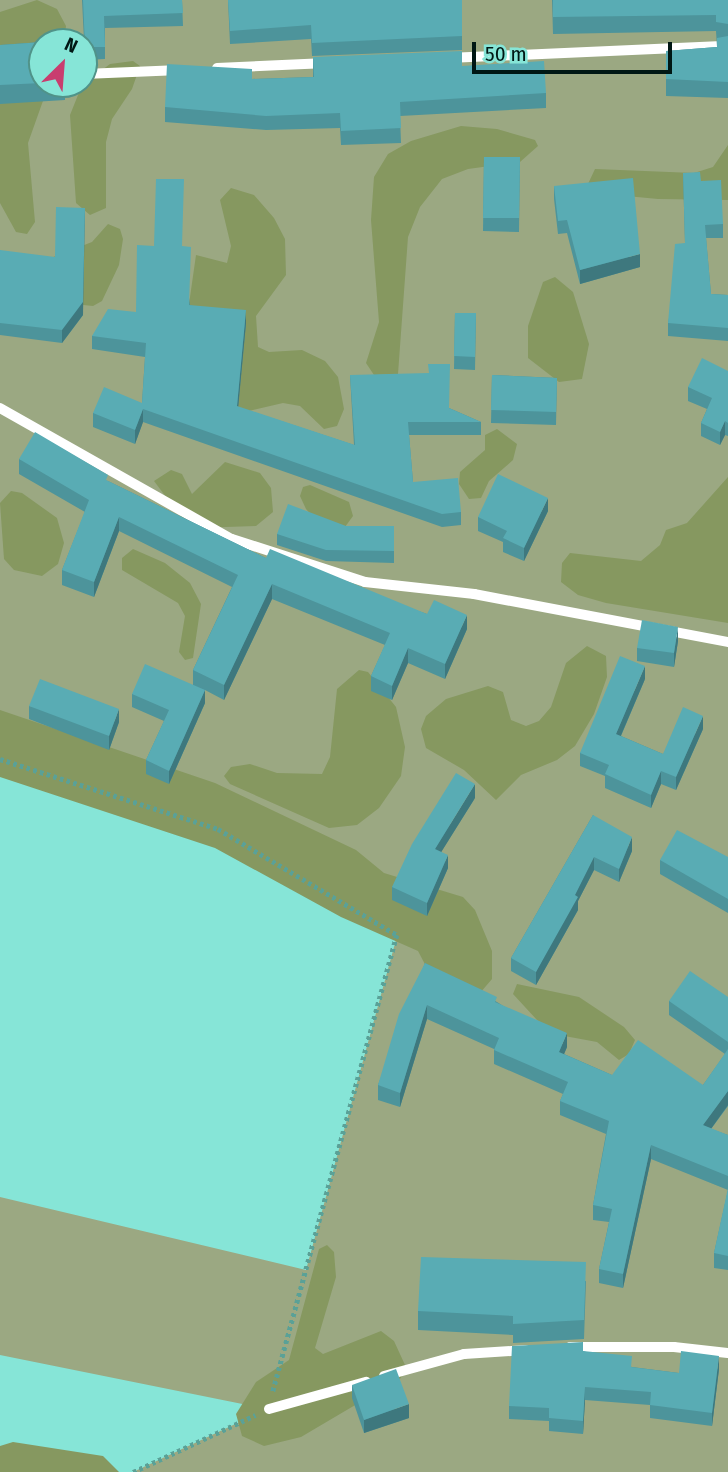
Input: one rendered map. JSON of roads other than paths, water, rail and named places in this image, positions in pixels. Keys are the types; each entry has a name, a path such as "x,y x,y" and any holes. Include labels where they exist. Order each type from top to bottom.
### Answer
{"lane":[{"path":"440,59 728,46"},
{"path":"207,69 344,63"},
{"path":"98,73 194,69"},
{"path":"0,408 246,544 365,582 474,594 728,642"},
{"path":"550,1348 674,1347 728,1353"},
{"path":"268,1409 464,1354 538,1349"}]}
